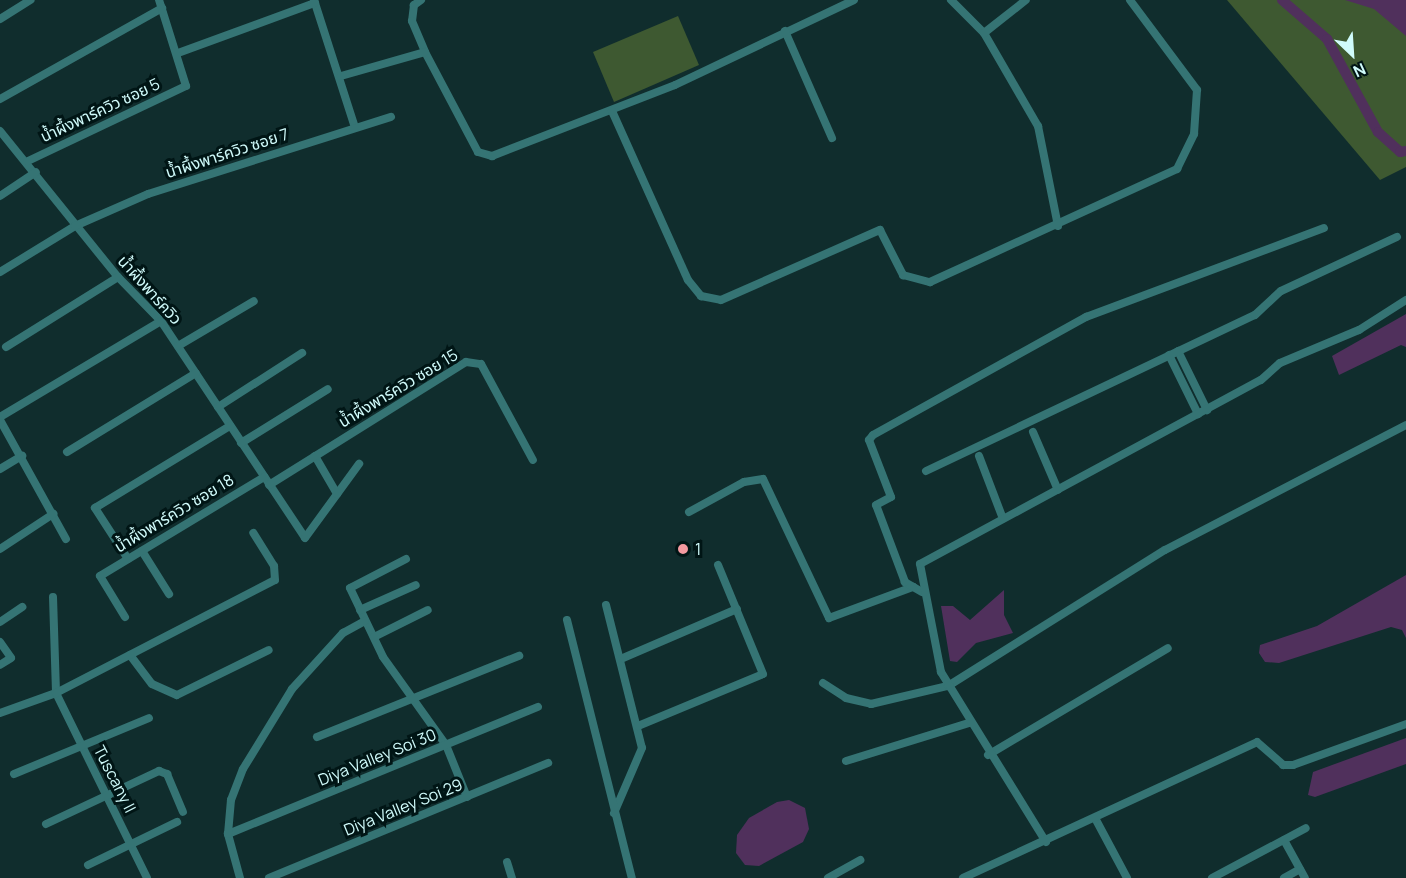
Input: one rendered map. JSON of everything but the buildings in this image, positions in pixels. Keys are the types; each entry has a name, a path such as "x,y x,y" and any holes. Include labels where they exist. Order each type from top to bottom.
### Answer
{"street":[{"path":"0,19 30,0"},
{"path":"421,0 414,5 412,21 425,52 477,152 492,156 612,111 854,0"},
{"path":"951,0 984,33 1038,126 1058,225"},
{"path":"984,33 1026,0"},
{"path":"612,111 688,280 701,296 721,300 880,230 903,275 930,282 1165,177 1177,169 1191,144 1197,90 1130,0"},
{"path":"0,99 160,4 178,53 315,2 355,128"},
{"path":"785,31 832,138"},
{"path":"340,76 425,52"},
{"name":"น้ำผึ้งพาร์ควิว ซอย 5","path":"28,161 186,86 178,53"},
{"name":"น้ำผึ้งพาร์ควิว ซอย 7","path":"0,272 75,226 148,194 391,117"},
{"name":"น้ำผึ้งพาร์ควิว","path":"0,131 28,161 75,226 118,278 161,321 305,538 337,494"},
{"path":"0,196 36,172"},
{"path":"922,592 913,587 901,574 876,505 891,497 869,440 873,435 1086,317 1324,228"},
{"path":"926,471 1255,315 1281,291 1397,237"},
{"path":"6,347 118,278"},
{"path":"901,574 918,568 1003,519 1207,410 1280,363 1359,330 1406,300"},
{"path":"178,346 254,301"},
{"path":"66,539 0,418 161,321"},
{"path":"1178,351 1207,410"},
{"path":"218,407 302,353"},
{"path":"1169,355 1198,414"},
{"name":"น้ำผึ้งพาร์ควิว ซอย 15","path":"267,481 315,456 466,362 482,364 533,460"},
{"path":"68,452 196,374"},
{"path":"242,443 328,389"},
{"path":"823,683 846,698 871,704 948,686 1165,550 1406,425"},
{"path":"128,559 95,508 230,426"},
{"path":"1033,432 1058,490"},
{"path":"0,469 22,456"},
{"path":"315,456 337,494 358,464"},
{"path":"979,456 1003,519"},
{"path":"689,512 744,482 763,479 829,618 913,587"},
{"name":"น้ำผึ้งพาร์ควิว ซอย 18","path":"125,617 100,576 142,550 267,481"},
{"path":"0,549 53,514"},
{"path":"0,713 56,693 274,580 274,566 253,532"},
{"path":"142,550 170,594"},
{"path":"406,559 350,588 374,637 446,745 467,797"},
{"path":"638,726 763,674 718,565"},
{"path":"918,568 922,592 948,686 988,755 1046,842"},
{"path":"360,610 416,585"},
{"path":"53,597 56,693"},
{"path":"606,604 623,658 642,748 614,813"},
{"path":"0,621 22,607"},
{"path":"623,658 737,609"},
{"path":"374,637 428,610"},
{"path":"567,620 610,778 614,813 632,878"},
{"path":"240,878 228,834 231,800 243,770 292,689 343,633 365,621"},
{"path":"0,642 11,658 0,665"},
{"path":"988,755 1168,648"},
{"path":"130,655 152,684 177,694 269,650"},
{"path":"316,736 414,700 519,656"},
{"name":"Tuscany II","path":"56,693 147,878"},
{"name":"Diya Valley Soi 30","path":"228,834 538,707"},
{"path":"14,774 149,718"},
{"path":"846,761 969,723"},
{"path":"963,878 1046,842 1257,742 1283,765 1293,765 1406,724"},
{"name":"Diya Valley Soi 29","path":"268,878 548,763"},
{"path":"46,824 107,794 164,770 183,812"},
{"path":"1095,818 1127,878"},
{"path":"88,865 177,822"},
{"path":"1212,878 1306,828"},
{"path":"1284,840 1305,878"},
{"path":"828,878 860,860"},
{"path":"507,862 512,878"},
{"path":"1284,878 1300,869"}],"green space":[{"path":"1227,0 1406,0 1406,167 1380,180"},
{"path":"678,16 699,65 614,102 593,52"}],"shaded area":[{"path":"1345,0 1406,0 1406,36 1374,9"},
{"path":"1406,314 1406,347 1401,345 1339,375 1332,356"},
{"path":"1406,575 1406,638 1402,630 1391,627 1279,663 1265,662 1259,653 1260,645 1317,626"},
{"path":"1004,590 1004,615 1013,633 976,643 957,662 950,661 941,606 953,606 970,620"},
{"path":"1406,738 1406,764 1315,797 1308,795 1313,772"},
{"path":"789,800 805,808 809,829 803,842 759,866 745,865 736,853 737,835 749,818 777,802"}],"waterway":[{"path":"1282,0 1327,39 1378,132 1400,152 1406,151"}],"place":[{"name":"1","path":"683,549"}]}
